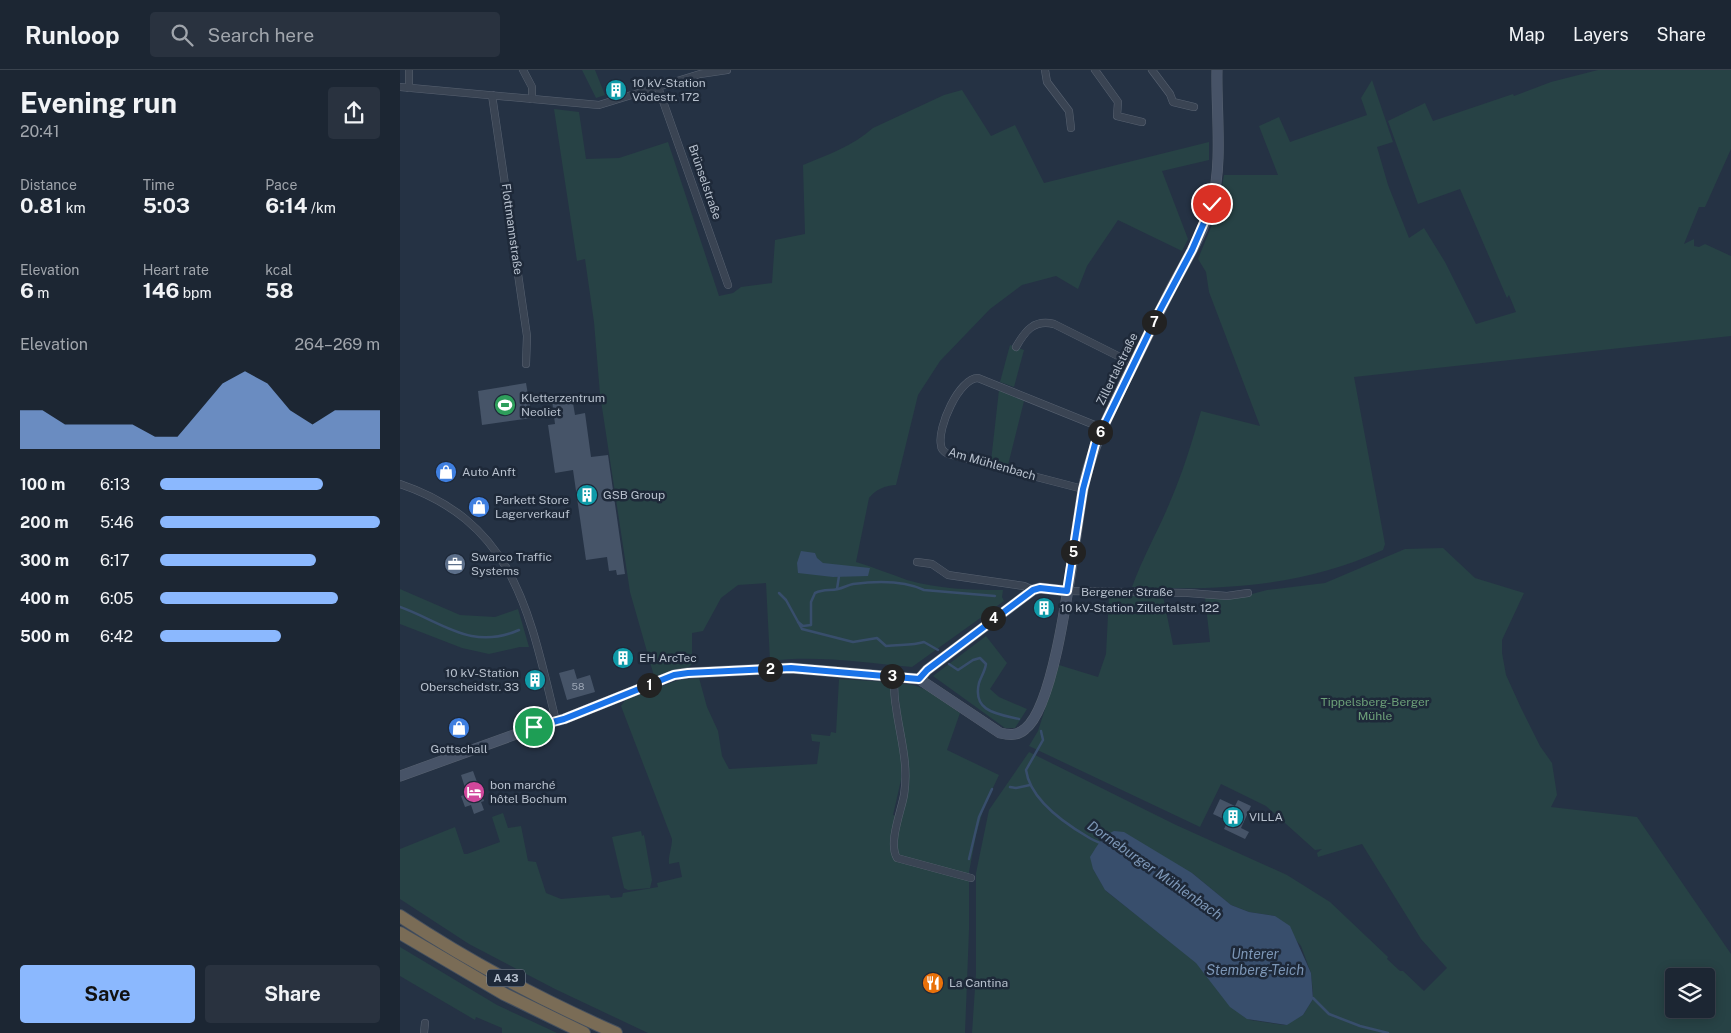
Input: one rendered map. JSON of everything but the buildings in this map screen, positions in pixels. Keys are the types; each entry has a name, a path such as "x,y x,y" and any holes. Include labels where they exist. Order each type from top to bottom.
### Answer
{"highway":[{"name":"A 43","path":"400,916 445,945 508,980 616,1033"},
{"name":"A 43","path":"400,933 504,994 584,1033"}],"street":[{"path":"408,88 409,70"},
{"path":"523,70 532,87 532,99"},
{"path":"400,87 599,105 700,74 727,70"},
{"path":"1045,70 1047,82 1069,111 1071,128"},
{"path":"1095,70 1118,102 1117,116 1142,122"},
{"path":"1152,70 1170,94 1173,102 1194,107"},
{"name":"Zillertalstraße","path":"919,679 1000,733 1015,734 1026,729 1032,723 1055,662 1083,489 1089,463 1102,428 1192,250 1212,204 1216,173 1217,70"},
{"name":"Brünselstraße","path":"658,87 728,285"},
{"name":"Flottmannstraße","path":"492,95 527,336 526,364"},
{"path":"1016,347 1029,328 1047,322 1134,364"},
{"name":"Am Mühlenbach","path":"1083,489 948,454 942,450 940,444 946,414 968,380 978,378 1102,428"},
{"path":"400,484 436,499 469,521 505,563 517,585 526,609 556,721"},
{"path":"917,562 932,564 948,575 1024,586 1033,590"},
{"path":"400,776 556,721 674,675 791,668 919,679 927,670 1033,590 1040,588 1067,591"},
{"name":"Bergener Straße","path":"1067,591 1227,596 1248,593"},
{"path":"894,676 896,706 905,752 906,769 904,793 894,833 894,853 897,858 971,878"},
{"path":"424,1033 425,1023"}],"green space":[{"path":"582,70 595,70 605,95 596,98"},
{"path":"1598,70 1731,70 1731,149 1705,207 1699,207 1684,244 1694,239 1694,246 1699,247 1705,244 1731,256 1731,336 1354,377 1385,544 1383,550 1322,572 1260,584 1197,588 1132,587 1175,491 1201,411 1260,426 1209,292 1206,272 1198,259 1218,210 1224,175 1278,175 1259,126 1279,117 1290,142 1367,115 1361,98 1372,80 1393,142 1377,147 1388,185 1409,238 1424,228 1445,262 1476,324 1516,312 1509,295 1507,298 1460,189 1418,204 1388,121 1425,103 1433,121 1513,94 1514,96 1551,82"},
{"path":"962,90 991,136 1015,125 1044,183 1209,142 1209,160 1162,171 1188,239 1182,251 1118,220 1087,266 1078,289 1056,276 1022,285 990,309 940,361 918,395 896,485 881,488 869,498 856,562 907,580 930,585 966,589 1003,590 1002,597 1004,601 912,667 823,659 770,661 766,583 738,585 721,598 703,631 692,633 692,664 688,668 654,676 630,592 600,394 594,322 585,259 577,261 554,109 579,112 586,159 619,158 668,142 719,296 733,293 741,287 772,283 775,240 805,234 803,165 848,145 873,128 944,95"},
{"path":"1010,345 1024,350 1014,387 1000,382"},
{"path":"999,390 1024,401 1008,465 991,461"},
{"name":"Tippelsberg-Berger Mühle","path":"1443,548 1475,578 1524,593 1502,640 1502,653 1506,675 1521,708 1540,746 1552,763 1557,795 1551,807 1637,817 1731,954 1731,1033 972,1033 976,973 976,873 989,810 1029,752 1176,825 1287,875 1330,902 1388,957 1387,959 1424,991 1447,968 1421,939 1362,844 1318,857 1317,853 1322,849 1315,850 1266,806 1221,784 1200,827 1029,746 1038,731 1059,665 1098,677 1106,654 1109,596 1163,596 1173,645 1210,642 1205,597 1233,599 1267,590 1325,583 1405,549","holes":["1093,869 1192,873 1231,905 1249,912 1275,916 1301,946 1311,973 1313,993 1313,999 1303,1015 1284,1025 1250,1020 1231,1006 1196,962 1106,891"]},
{"path":"400,589 460,615 495,617 518,609 529,647 520,647 489,654 462,648 400,624"},
{"path":"986,636 1007,663 990,689 999,697 1027,709 1015,728 1005,728 933,676"},
{"path":"699,678 707,707 718,731 722,756 729,769 817,764 820,742 812,741 811,734 830,736 831,732 836,733 839,679 887,682 891,685 892,708 902,747 901,780 893,815 902,817 908,784 908,768 898,687 901,684 909,684 925,689 960,713 947,750 999,775 984,807 969,872 965,1033 648,1033 555,989 469,944 400,899 400,849 455,827 464,854 467,854 500,842 492,817 503,813 508,828 521,826 528,861 536,862 546,893 561,899 609,895 611,898 622,897 623,893 658,887 657,883 682,877 679,862 669,864 672,839 621,706 626,699 679,680"},
{"path":"641,831 642,836 644,835 652,880 650,888 628,890 624,888 612,837"},
{"path":"400,947 497,1005 557,1033 502,1033 502,1028 476,1017 475,1020 400,976"}],"water":[{"path":"801,551 815,553 817,558 823,563 870,568 868,576 833,577 798,573 797,563"},
{"name":"Unterer Stemberg-Teich","path":"1114,831 1124,832 1192,873 1231,905 1249,912 1275,916 1290,926 1311,973 1313,999 1303,1015 1287,1025 1247,1019 1230,1007 1196,963 1105,890 1093,869 1090,857 1103,839"}],"waterway":[{"path":"837,589 839,576"},
{"path":"798,622 803,626 811,625 811,602 815,593 853,584 889,582 907,584 924,590 995,596"},
{"path":"779,593 786,600 802,629 853,642 877,638 886,646 924,642 938,650"},
{"path":"400,607 457,632 471,636 502,636 519,630"},
{"name":"Dorneburger Mühlenbach","path":"949,664 958,670 973,660 980,658 986,664 979,683 979,700 988,710 1019,719"},
{"name":"Dorneburger Mühlenbach","path":"1041,731 1043,740 1026,770 1034,791 1059,817 1091,839 1102,844"},
{"path":"1010,787 1016,788 1030,785"},
{"path":"969,859 979,817 992,789"},
{"name":"Dorneburger Mühlenbach","path":"1313,998 1329,1014 1360,1026 1388,1033"}],"place":[{"name":"10 kV-Station Vödestr. 172","path":"616,90"},
{"name":"Kletterzentrum Neoliet","path":"505,405"},
{"name":"Auto Anft","path":"446,472"},
{"name":"GSB Group","path":"587,495"},
{"name":"Parkett Store Lagerverkauf","path":"479,507"},
{"name":"Swarco Traffic Systems","path":"455,564"},
{"name":"10 kV-Station Zillertalstr. 122","path":"1044,608"},
{"name":"EH ArcTec","path":"623,658"},
{"name":"10 kV-Station Oberscheidstr. 33","path":"535,680"},
{"name":"Gottschall","path":"459,728"},
{"name":"bon marché hôtel Bochum","path":"474,792"},
{"name":"VILLA","path":"1233,817"},
{"name":"La Cantina","path":"933,983"}],"route":[{"path":"534,727 584,712 674,675 688,673 791,668 919,679 927,670 1013,603 1033,590 1040,588 1067,591 1083,489 1095,444 1158,314 1192,250 1212,204"}]}
